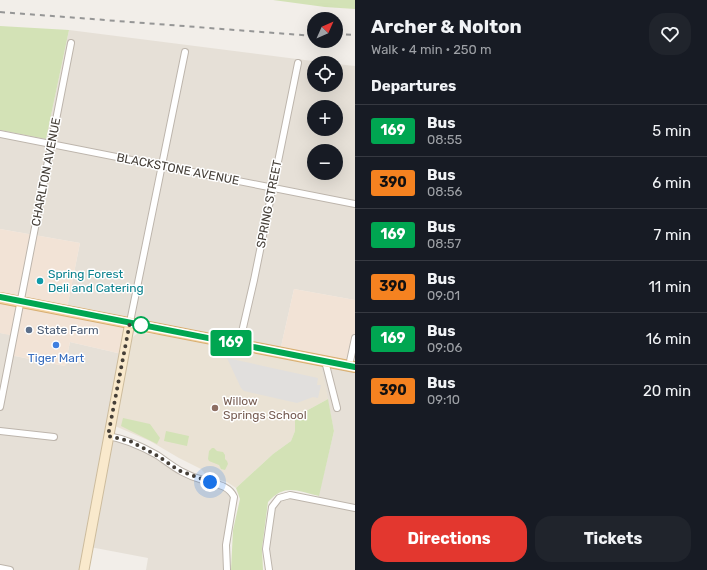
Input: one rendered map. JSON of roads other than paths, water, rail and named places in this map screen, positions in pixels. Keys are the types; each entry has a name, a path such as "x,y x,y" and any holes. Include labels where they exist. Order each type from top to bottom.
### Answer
{"main road":[{"path":"0,298 352,366"}],"street":[{"name":"CHARLTON AVENUE","path":"0,407 71,43"},
{"path":"84,570 130,322 185,52"},
{"name":"SPRING STREET","path":"239,345 298,63"},
{"name":"BLACKSTONE AVENUE","path":"0,134 355,204"},
{"path":"352,366 355,338"},
{"path":"325,361 337,408"},
{"path":"0,431 54,437"},
{"path":"108,436 130,441 158,456 178,470 199,479 228,488 232,492 234,497 226,545 227,570"},
{"path":"268,570 266,549 272,507 279,498 290,495 355,508"},
{"path":"0,568 10,570"}],"railway":[{"path":"0,12 307,35"},
{"path":"343,34 355,35"}],"place":[{"name":"Spring Forest Deli and Catering","path":"40,281"},
{"name":"State Farm","path":"29,330"},
{"name":"Tiger Mart","path":"56,345"},
{"name":"Willow Springs School","path":"215,408"}]}
